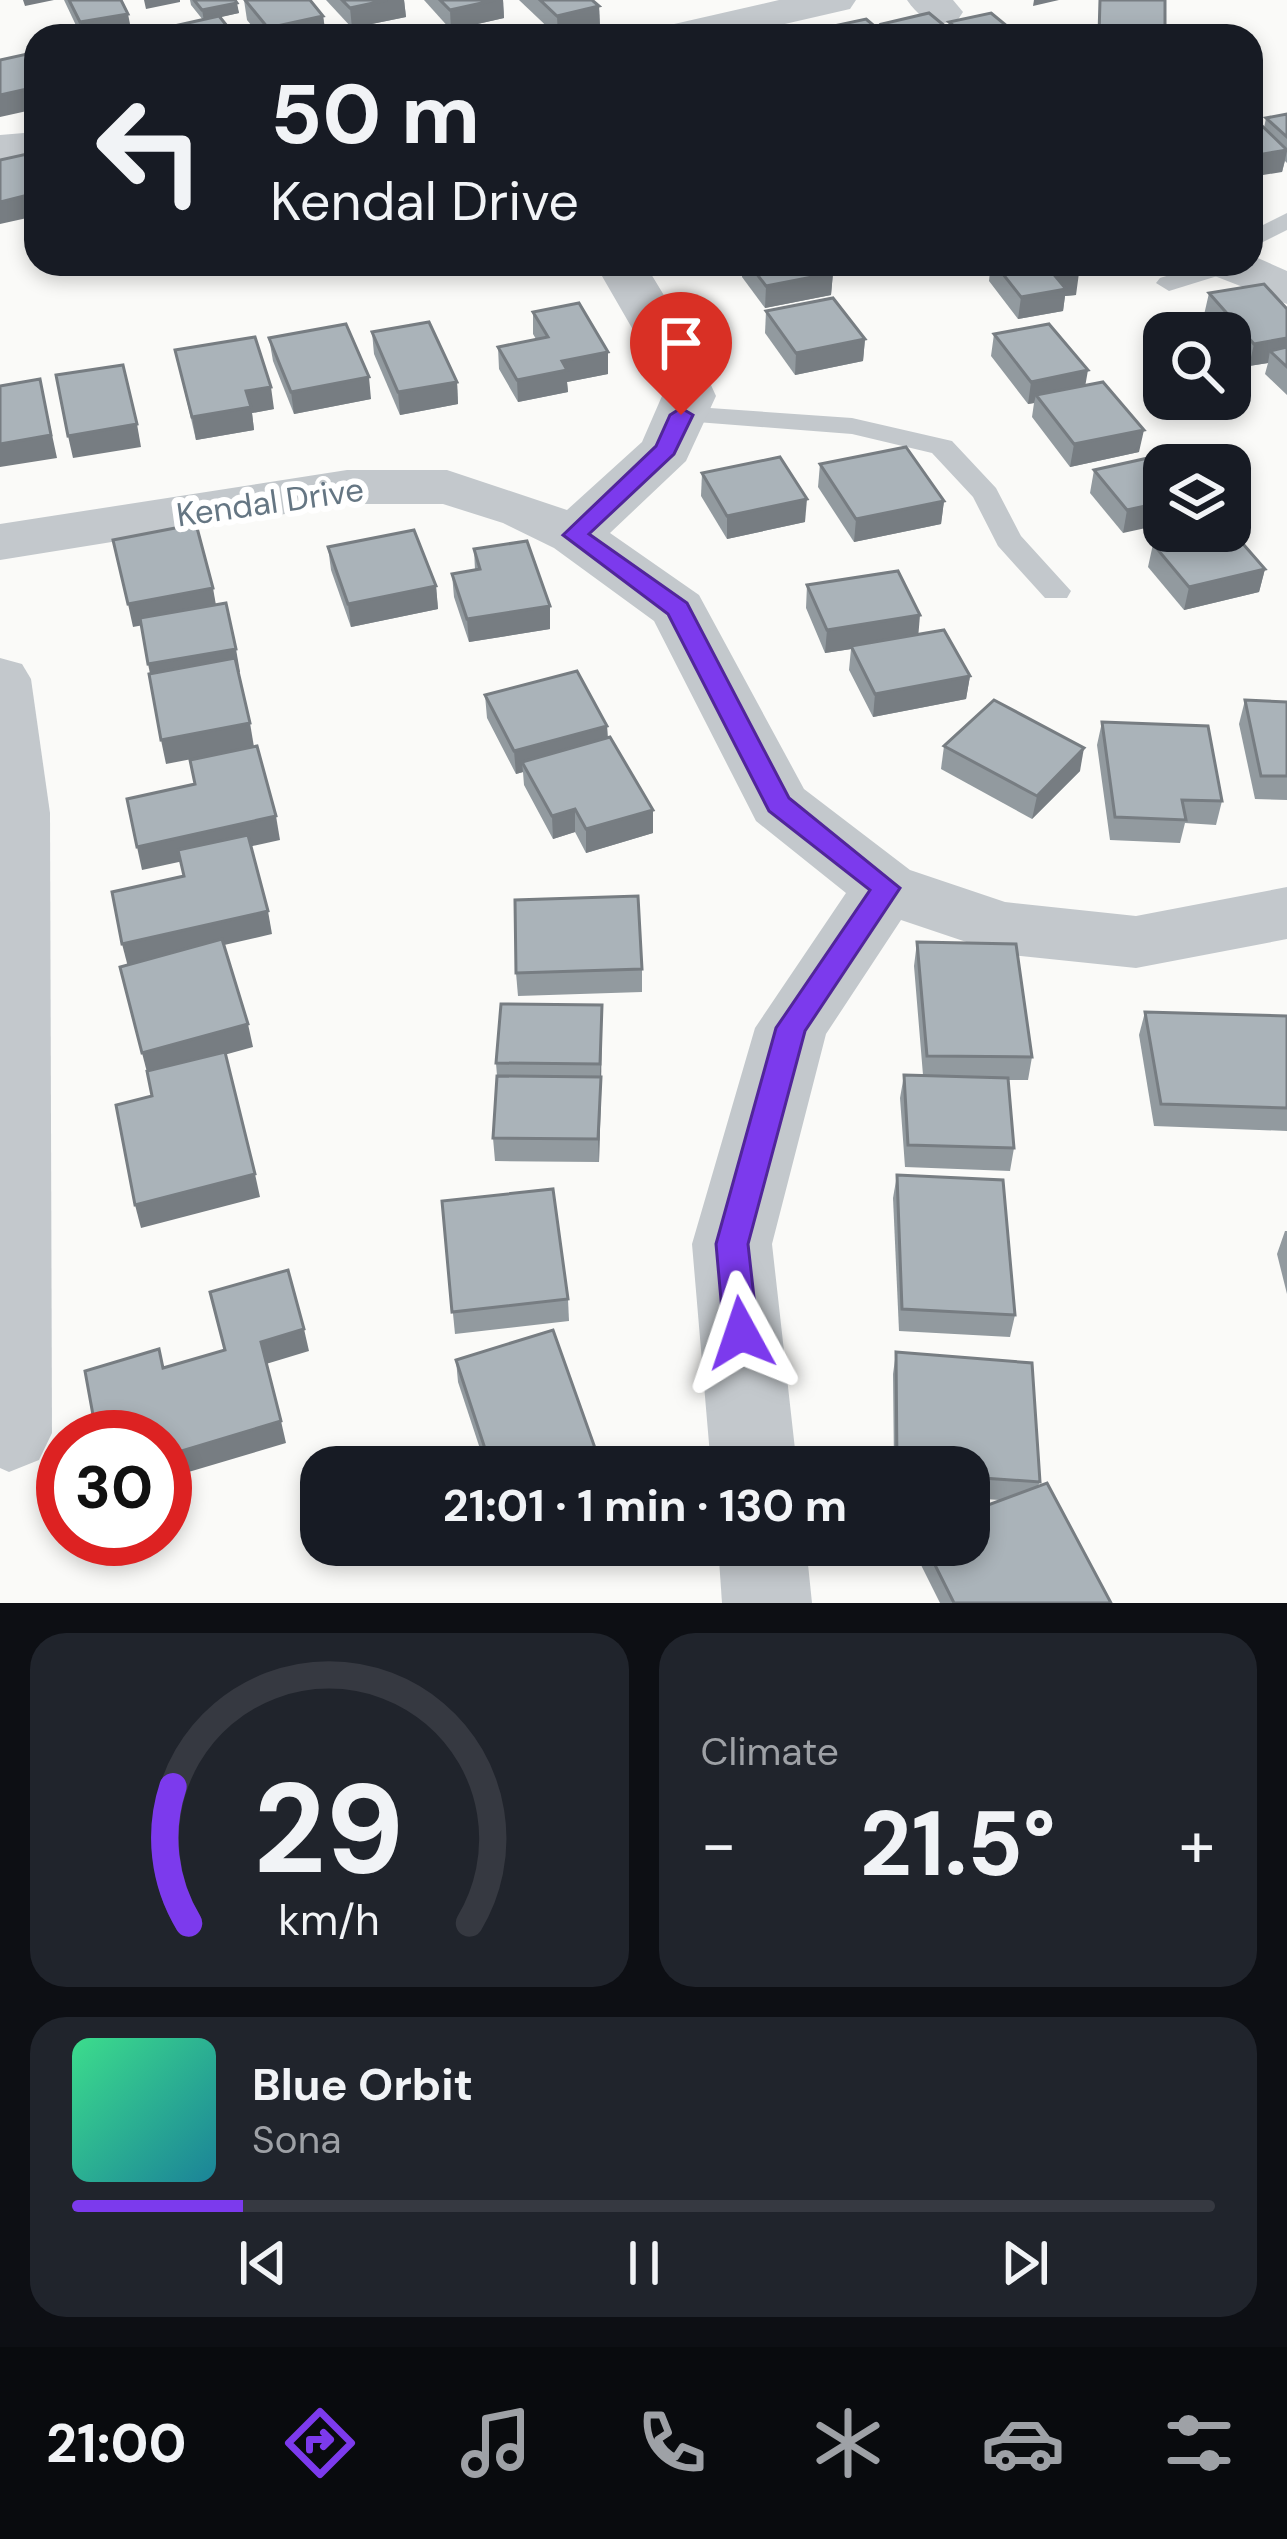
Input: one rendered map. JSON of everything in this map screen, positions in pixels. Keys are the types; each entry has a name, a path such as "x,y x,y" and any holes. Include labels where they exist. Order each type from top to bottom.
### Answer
{"street":[{"path":"729,24 835,0"},
{"path":"574,535 666,449 688,396 662,335 627,276"},
{"path":"1257,276 1287,289"},
{"name":"Kendal Drive","path":"0,542 346,487 447,487 524,511 574,535 678,609 779,804 886,888 1002,928 1136,942 1287,913"},
{"path":"0,679 17,814 9,1432"},
{"path":"752,1446 732,1244 791,1028 886,888"},
{"path":"764,1566 767,1603"}],"lane":[{"path":"1169,283 1191,276"},
{"path":"681,415 852,425 942,447 986,494 1008,540 1056,591"}],"building":[{"path":"69,0 121,0 128,14 80,22"},
{"path":"194,0 235,0 237,3 202,10"},
{"path":"245,0 310,0 323,16 286,24 265,24"},
{"path":"342,0 387,0 350,8"},
{"path":"440,0 495,0 450,10"},
{"path":"540,0 592,0 599,6 557,16"},
{"path":"1100,0 1165,0 1165,24 1099,24"},
{"path":"929,13 942,24 882,24"},
{"path":"991,13 1004,24 951,24"},
{"path":"219,16 225,24 183,24"},
{"path":"24,55 24,90 0,95 0,60"},
{"path":"1287,114 1287,137 1266,118"},
{"path":"1263,127 1287,150 1263,154"},
{"path":"24,155 24,196 0,202 0,160"},
{"path":"758,276 818,276 766,286"},
{"path":"1004,276 1062,276 1056,277 1066,289 1021,297"},
{"path":"1264,284 1287,309 1287,338 1254,344 1251,312 1226,312 1209,293"},
{"path":"833,298 865,339 796,353 766,311"},
{"path":"579,303 608,352 562,361 567,370 517,380 498,347 548,337 533,312"},
{"path":"429,322 457,382 398,392 372,332"},
{"path":"346,324 369,377 291,392 269,338"},
{"path":"1049,324 1088,370 1031,382 994,334"},
{"path":"255,337 271,387 246,391 251,407 192,417 175,350"},
{"path":"1287,347 1287,367 1270,351"},
{"path":"123,365 137,424 68,436 56,375"},
{"path":"40,379 51,435 0,444 0,386"},
{"path":"1103,382 1144,430 1074,444 1036,395"},
{"path":"906,447 944,501 856,519 820,464"},
{"path":"780,457 807,499 727,516 702,473"},
{"path":"1143,459 1143,507 1127,510 1094,470"},
{"path":"196,524 213,588 128,604 113,540"},
{"path":"414,530 436,586 348,604 328,547"},
{"path":"527,541 550,606 467,619 452,574 480,569 474,549"},
{"path":"1160,552 1250,552 1265,569 1189,587"},
{"path":"898,571 920,615 827,630 807,585"},
{"path":"226,603 236,649 148,664 140,618"},
{"path":"944,630 970,676 875,694 851,646"},
{"path":"235,658 250,723 161,740 149,674"},
{"path":"577,671 607,726 514,751 485,695"},
{"path":"994,700 1084,748 1037,796 944,746"},
{"path":"1245,700 1287,702 1287,776 1261,776"},
{"path":"1102,722 1208,726 1222,801 1182,800 1186,820 1115,817"},
{"path":"610,737 653,810 586,829 575,809 552,816 522,762"},
{"path":"257,746 276,816 137,847 127,799 195,784 190,760"},
{"path":"248,835 268,911 122,944 112,892 184,876 178,850"},
{"path":"638,896 642,969 516,973 515,900"},
{"path":"222,939 248,1024 142,1053 120,967"},
{"path":"917,942 1016,944 1032,1057 927,1056"},
{"path":"501,1004 602,1005 600,1064 496,1063"},
{"path":"1145,1012 1287,1016 1287,1108 1161,1104"},
{"path":"225,1052 255,1174 135,1205 116,1105 152,1096 147,1071"},
{"path":"904,1075 1008,1078 1014,1148 908,1145"},
{"path":"497,1076 601,1077 598,1139 493,1138"},
{"path":"897,1175 1003,1180 1015,1315 902,1309"},
{"path":"553,1189 568,1299 452,1312 442,1201"},
{"path":"288,1270 304,1329 261,1342 281,1421 192,1448 192,1410 92,1410 85,1371 159,1349 163,1368 225,1350 210,1292"},
{"path":"553,1330 594,1446 484,1446 456,1360"},
{"path":"896,1352 1032,1363 1040,1482 990,1478 990,1446 897,1446"},
{"path":"1047,1483 1111,1603 954,1603 936,1566 990,1566 990,1504"}],"route":[{"path":"681,415 666,449 574,535 678,609 779,804 886,888 791,1028 732,1244 741,1333"}]}
